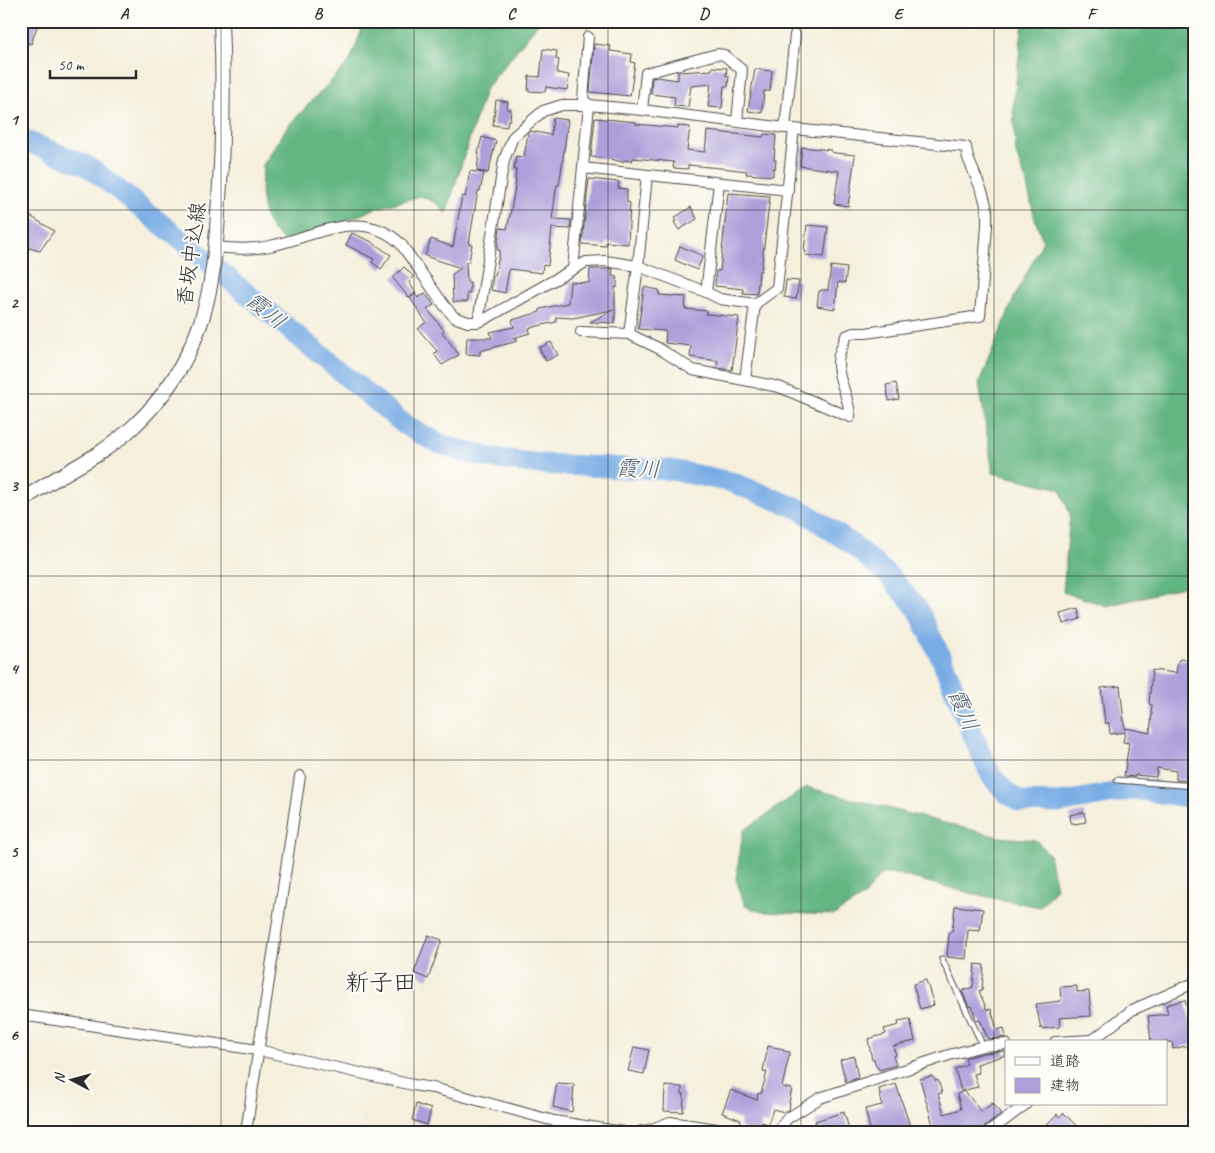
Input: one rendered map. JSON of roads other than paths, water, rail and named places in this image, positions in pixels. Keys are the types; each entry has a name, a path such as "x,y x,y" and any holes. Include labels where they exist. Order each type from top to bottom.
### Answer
{"main road":[{"name":"香坂中込線","path":"21,501 105,450 122,437 154,405 169,386 200,327 211,282 223,156 221,21"}],"street":[{"path":"215,250 244,250 272,246 314,232 347,225 361,225 384,231 401,244 454,318 468,322 478,322 487,318 586,262 595,261 638,266 720,299 755,304 777,288 788,190 795,36"},
{"path":"588,37 583,99 589,105"},
{"path":"642,110 646,73 717,54 724,55 742,70 737,121"},
{"path":"478,322 504,160 513,137 543,111 562,104 642,110 966,147 968,158 987,209 980,316 866,333 853,333 846,336 839,356 838,366 850,409 850,417 788,390 693,370 658,348 630,334 581,332"},
{"path":"573,269 589,105"},
{"path":"583,168 788,190"},
{"path":"630,334 647,175"},
{"path":"706,292 719,183"},
{"path":"745,380 755,304"},
{"path":"246,1132 300,776"},
{"path":"1091,1040 1132,1010 1194,983"},
{"path":"21,1015 258,1050 433,1088 554,1121 623,1132"},
{"path":"776,1132 788,1118 820,1098 949,1055 983,1046 1005,1044"},
{"path":"989,1132 1023,1106"},
{"path":"639,1132 670,1122 737,1132"}],"lane":[{"path":"1117,780 1194,786"},
{"path":"942,959 983,1046"}],"waterway":[{"name":"霞川","path":"21,139 85,165 97,173 194,250 405,425 436,442 491,458 541,464 672,470 731,482 800,509 853,545 890,577 918,609 943,662 992,777 1007,793 1021,802 1059,803 1135,789 1194,798"}],"district":[{"name":"新子田","path":"381,982"}]}
